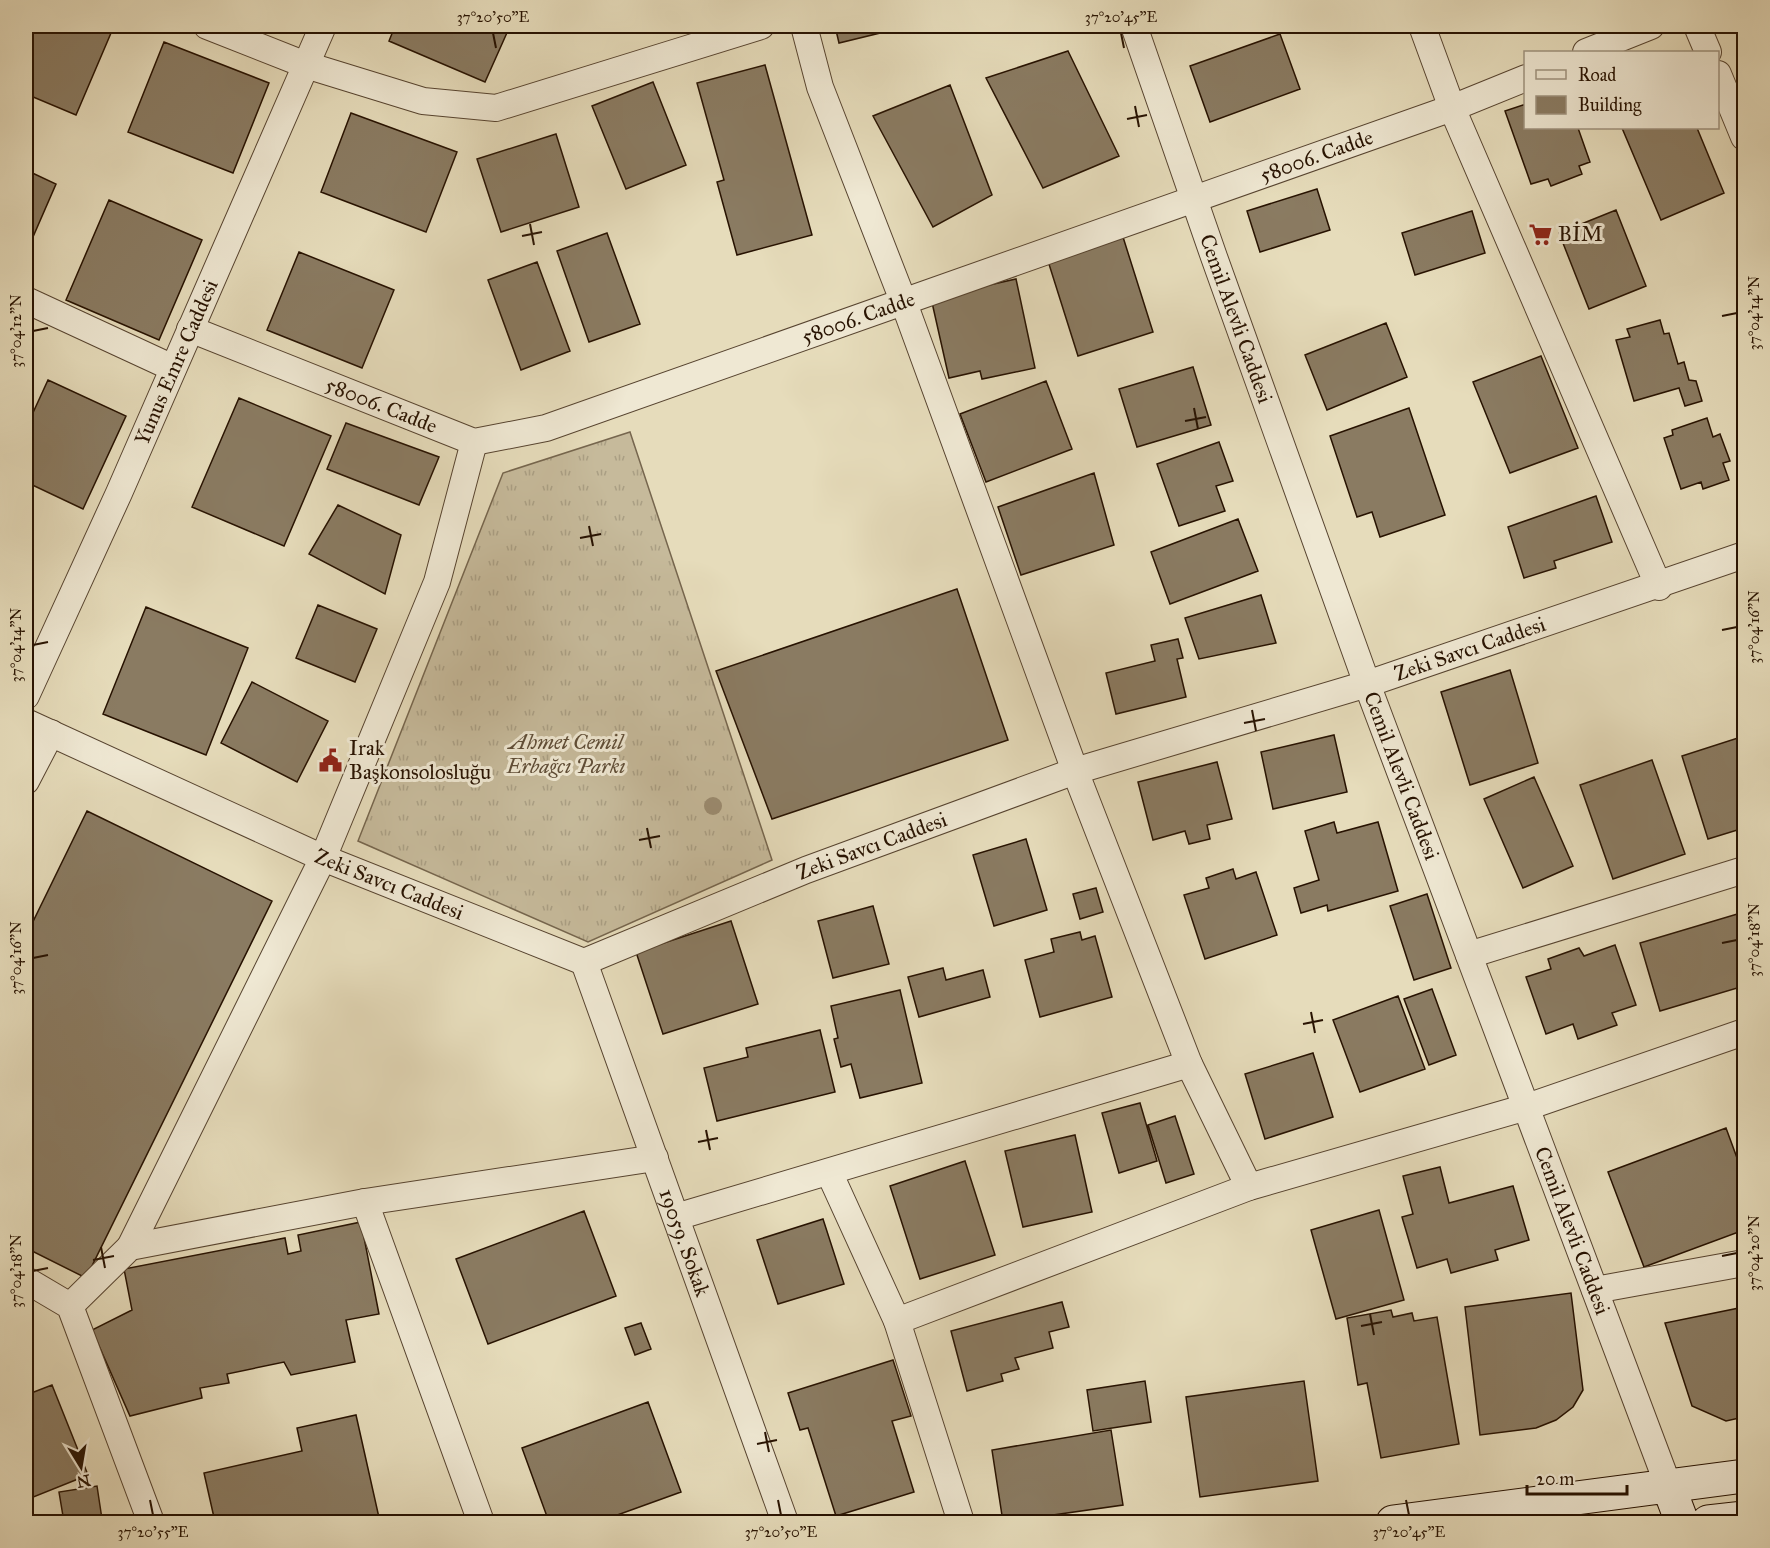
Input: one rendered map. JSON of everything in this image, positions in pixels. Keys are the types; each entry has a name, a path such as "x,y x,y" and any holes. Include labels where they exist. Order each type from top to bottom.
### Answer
{"street":[{"path":"207,26 306,65 423,101 496,108 761,26"},
{"name":"Yunus Emre Caddesi","path":"26,696 323,26"},
{"path":"804,26 820,87 903,303 1075,771 1189,1064 1249,1188"},
{"name":"Cemil Alevli Caddesi","path":"1134,26 1367,684 1682,1522"},
{"path":"1422,26 1452,108 1659,586"},
{"path":"1588,51 1651,26"},
{"path":"1697,26 1708,51"},
{"path":"1719,76 1744,137"},
{"name":"58006. Cadde","path":"190,329 474,442 546,428 1452,108 1524,79"},
{"path":"26,300 173,368"},
{"path":"70,1306 130,1248 323,858 436,582 474,442"},
{"name":"Zeki Savcı Caddesi","path":"26,722 323,858 584,963 806,870 1075,771 1367,684 1659,586 1744,555"},
{"path":"26,781 51,733"},
{"path":"1469,955 1744,870"},
{"name":"19059. Sokak","path":"584,963 785,1522"},
{"path":"897,1321 1249,1188 1527,1107 1744,1032"},
{"path":"676,1217 1189,1064"},
{"path":"130,1248 365,1202 655,1158"},
{"path":"829,1172 897,1321 961,1522"},
{"path":"365,1202 481,1522"},
{"path":"1595,1290 1744,1263"},
{"path":"26,1280 70,1306 151,1522"},
{"path":"1393,1522 1744,1476"},
{"path":"1708,1522 1744,1518"}],"green space":[{"name":"Ahmet Cemil Erbağcı Parkı","path":"630,432 772,860 588,942 358,841 503,473"}],"building":[{"path":"26,26 114,26 76,115 26,94"},
{"path":"395,26 510,26 485,82 389,41"},
{"path":"835,26 909,26 839,43"},
{"path":"1460,26 1491,26 1479,30"},
{"path":"1738,26 1744,26 1744,45"},
{"path":"1280,34 1300,89 1210,122 1190,66"},
{"path":"164,42 269,83 233,173 128,132"},
{"path":"1068,51 1119,156 1043,188 986,78"},
{"path":"765,65 812,235 737,255 717,182 724,180 697,83"},
{"path":"653,82 686,165 626,189 592,106"},
{"path":"950,85 992,195 933,227 873,116"},
{"path":"1524,105 1524,129 1578,129 1590,162 1579,166 1582,174 1551,186 1548,179 1531,184 1505,111"},
{"path":"351,113 457,152 426,232 321,192"},
{"path":"1622,129 1697,129 1724,193 1661,220"},
{"path":"556,134 579,207 501,232 477,159"},
{"path":"26,170 56,184 26,253"},
{"path":"1317,189 1330,230 1260,252 1247,211"},
{"path":"109,200 202,240 159,340 66,300"},
{"path":"1616,210 1646,286 1589,309 1559,233"},
{"path":"1472,211 1485,253 1415,275 1402,233"},
{"path":"607,233 640,324 589,342 557,251"},
{"path":"1123,237 1153,332 1078,356 1048,261"},
{"path":"299,252 394,290 362,368 267,330"},
{"path":"537,262 570,351 521,370 488,280"},
{"path":"1016,279 1035,368 982,379 980,371 949,378 931,298"},
{"path":"1660,320 1664,334 1669,333 1678,364 1684,362 1689,380 1696,381 1702,401 1685,406 1679,388 1634,401 1616,340 1630,337 1627,329"},
{"path":"1386,323 1407,377 1327,410 1305,355"},
{"path":"1541,356 1578,448 1510,473 1473,382"},
{"path":"1193,367 1211,425 1137,447 1119,389"},
{"path":"48,380 126,416 83,509 26,482 26,428"},
{"path":"1046,381 1072,449 986,482 960,414"},
{"path":"239,398 331,436 284,546 192,507"},
{"path":"1409,408 1445,515 1380,537 1372,512 1357,517 1330,436"},
{"path":"1744,414 1744,436 1737,417"},
{"path":"1707,418 1713,437 1720,434 1730,461 1723,463 1729,480 1703,489 1701,482 1681,489 1664,438 1673,435 1672,430"},
{"path":"346,423 439,457 419,505 327,469"},
{"path":"1219,442 1233,481 1216,486 1225,511 1179,526 1157,464"},
{"path":"1094,473 1114,545 1021,575 998,507"},
{"path":"1596,496 1612,542 1554,561 1556,568 1524,578 1508,527"},
{"path":"338,505 401,535 385,594 309,554"},
{"path":"1238,519 1258,571 1170,604 1151,552"},
{"path":"26,527 33,530 26,547"},
{"path":"957,589 1008,740 772,819 716,671"},
{"path":"1261,595 1276,643 1199,659 1185,618"},
{"path":"318,605 377,629 355,682 296,658"},
{"path":"146,607 248,648 206,755 103,714"},
{"path":"1178,639 1183,658 1177,659 1186,697 1116,714 1106,673 1155,661 1151,645"},
{"path":"1510,670 1538,763 1470,785 1441,692"},
{"path":"252,682 328,721 297,782 221,743"},
{"path":"1334,735 1347,792 1273,809 1261,752"},
{"path":"1744,736 1744,828 1708,839 1682,756"},
{"path":"1652,760 1685,854 1613,879 1580,785"},
{"path":"1217,762 1232,819 1207,825 1210,839 1189,844 1185,831 1153,840 1138,782"},
{"path":"1534,777 1573,866 1523,888 1484,799"},
{"path":"87,811 272,901 86,1278 26,1248 26,936"},
{"path":"1334,822 1337,833 1378,822 1398,891 1328,911 1327,905 1301,913 1294,888 1319,880 1305,831"},
{"path":"1026,839 1047,910 994,926 973,855"},
{"path":"1233,869 1236,879 1256,872 1277,935 1205,959 1184,895 1209,888 1206,878"},
{"path":"1096,888 1103,912 1080,919 1073,894"},
{"path":"1427,894 1451,968 1414,980 1390,906"},
{"path":"873,906 889,964 833,978 818,921"},
{"path":"1744,912 1744,986 1660,1011 1640,943"},
{"path":"731,921 758,1004 663,1034 636,952"},
{"path":"1080,932 1082,940 1095,936 1112,997 1040,1017 1025,960 1054,952 1051,939"},
{"path":"1615,945 1636,1005 1612,1013 1617,1025 1578,1039 1573,1024 1546,1034 1526,977 1551,969 1548,959 1579,948 1584,956"},
{"path":"943,968 946,980 983,970 990,997 919,1017 908,977"},
{"path":"1432,989 1456,1055 1429,1065 1404,999"},
{"path":"900,990 922,1083 860,1098 851,1064 841,1067 834,1039 838,1038 831,1006"},
{"path":"1398,996 1425,1069 1360,1092 1333,1020"},
{"path":"820,1030 835,1092 717,1121 704,1068 748,1057 746,1048"},
{"path":"1313,1053 1333,1117 1265,1139 1245,1074"},
{"path":"1140,1103 1157,1161 1119,1173 1102,1113"},
{"path":"1175,1116 1194,1174 1166,1183 1148,1125"},
{"path":"1726,1128 1744,1177 1744,1230 1644,1267 1608,1172"},
{"path":"1075,1135 1092,1212 1023,1227 1005,1151"},
{"path":"965,1161 995,1255 920,1279 890,1186"},
{"path":"1440,1167 1449,1203 1513,1186 1529,1240 1495,1250 1498,1260 1451,1273 1447,1259 1417,1268 1402,1217 1413,1214 1403,1176"},
{"path":"1379,1210 1404,1300 1336,1319 1311,1230"},
{"path":"584,1211 616,1296 488,1344 456,1259"},
{"path":"823,1219 844,1284 778,1304 757,1240"},
{"path":"361,1222 379,1314 346,1320 355,1362 291,1375 284,1362 227,1374 229,1383 200,1388 202,1398 130,1416 92,1330 132,1310 124,1269 285,1238 288,1254 301,1251 298,1235"},
{"path":"1571,1293 1583,1390 1573,1407 1556,1420 1536,1428 1480,1435 1465,1307"},
{"path":"1062,1302 1069,1327 1049,1332 1053,1348 1015,1358 1019,1369 1001,1374 1003,1381 967,1391 951,1331"},
{"path":"1744,1307 1744,1417 1726,1421 1692,1406 1665,1323"},
{"path":"1391,1310 1393,1317 1412,1313 1414,1321 1437,1317 1459,1444 1381,1458 1367,1383 1358,1385 1347,1318"},
{"path":"641,1323 651,1349 635,1355 625,1328"},
{"path":"893,1360 911,1416 892,1421 914,1492 836,1516 808,1428 800,1430 788,1393"},
{"path":"1145,1381 1151,1422 1093,1431 1087,1390"},
{"path":"1304,1381 1318,1481 1200,1497 1186,1397"},
{"path":"52,1385 88,1475 26,1500 26,1395"},
{"path":"648,1402 681,1492 598,1522 549,1522 522,1448"},
{"path":"356,1415 380,1522 215,1522 204,1473 302,1451 297,1428"},
{"path":"1111,1430 1123,1505 1003,1522 992,1450"},
{"path":"97,1486 102,1519 64,1522 59,1492"}],"place":[{"name":"BİM","path":"1540,234"},
{"name":"Irak Başkonsolosluğu","path":"331,760"}]}
